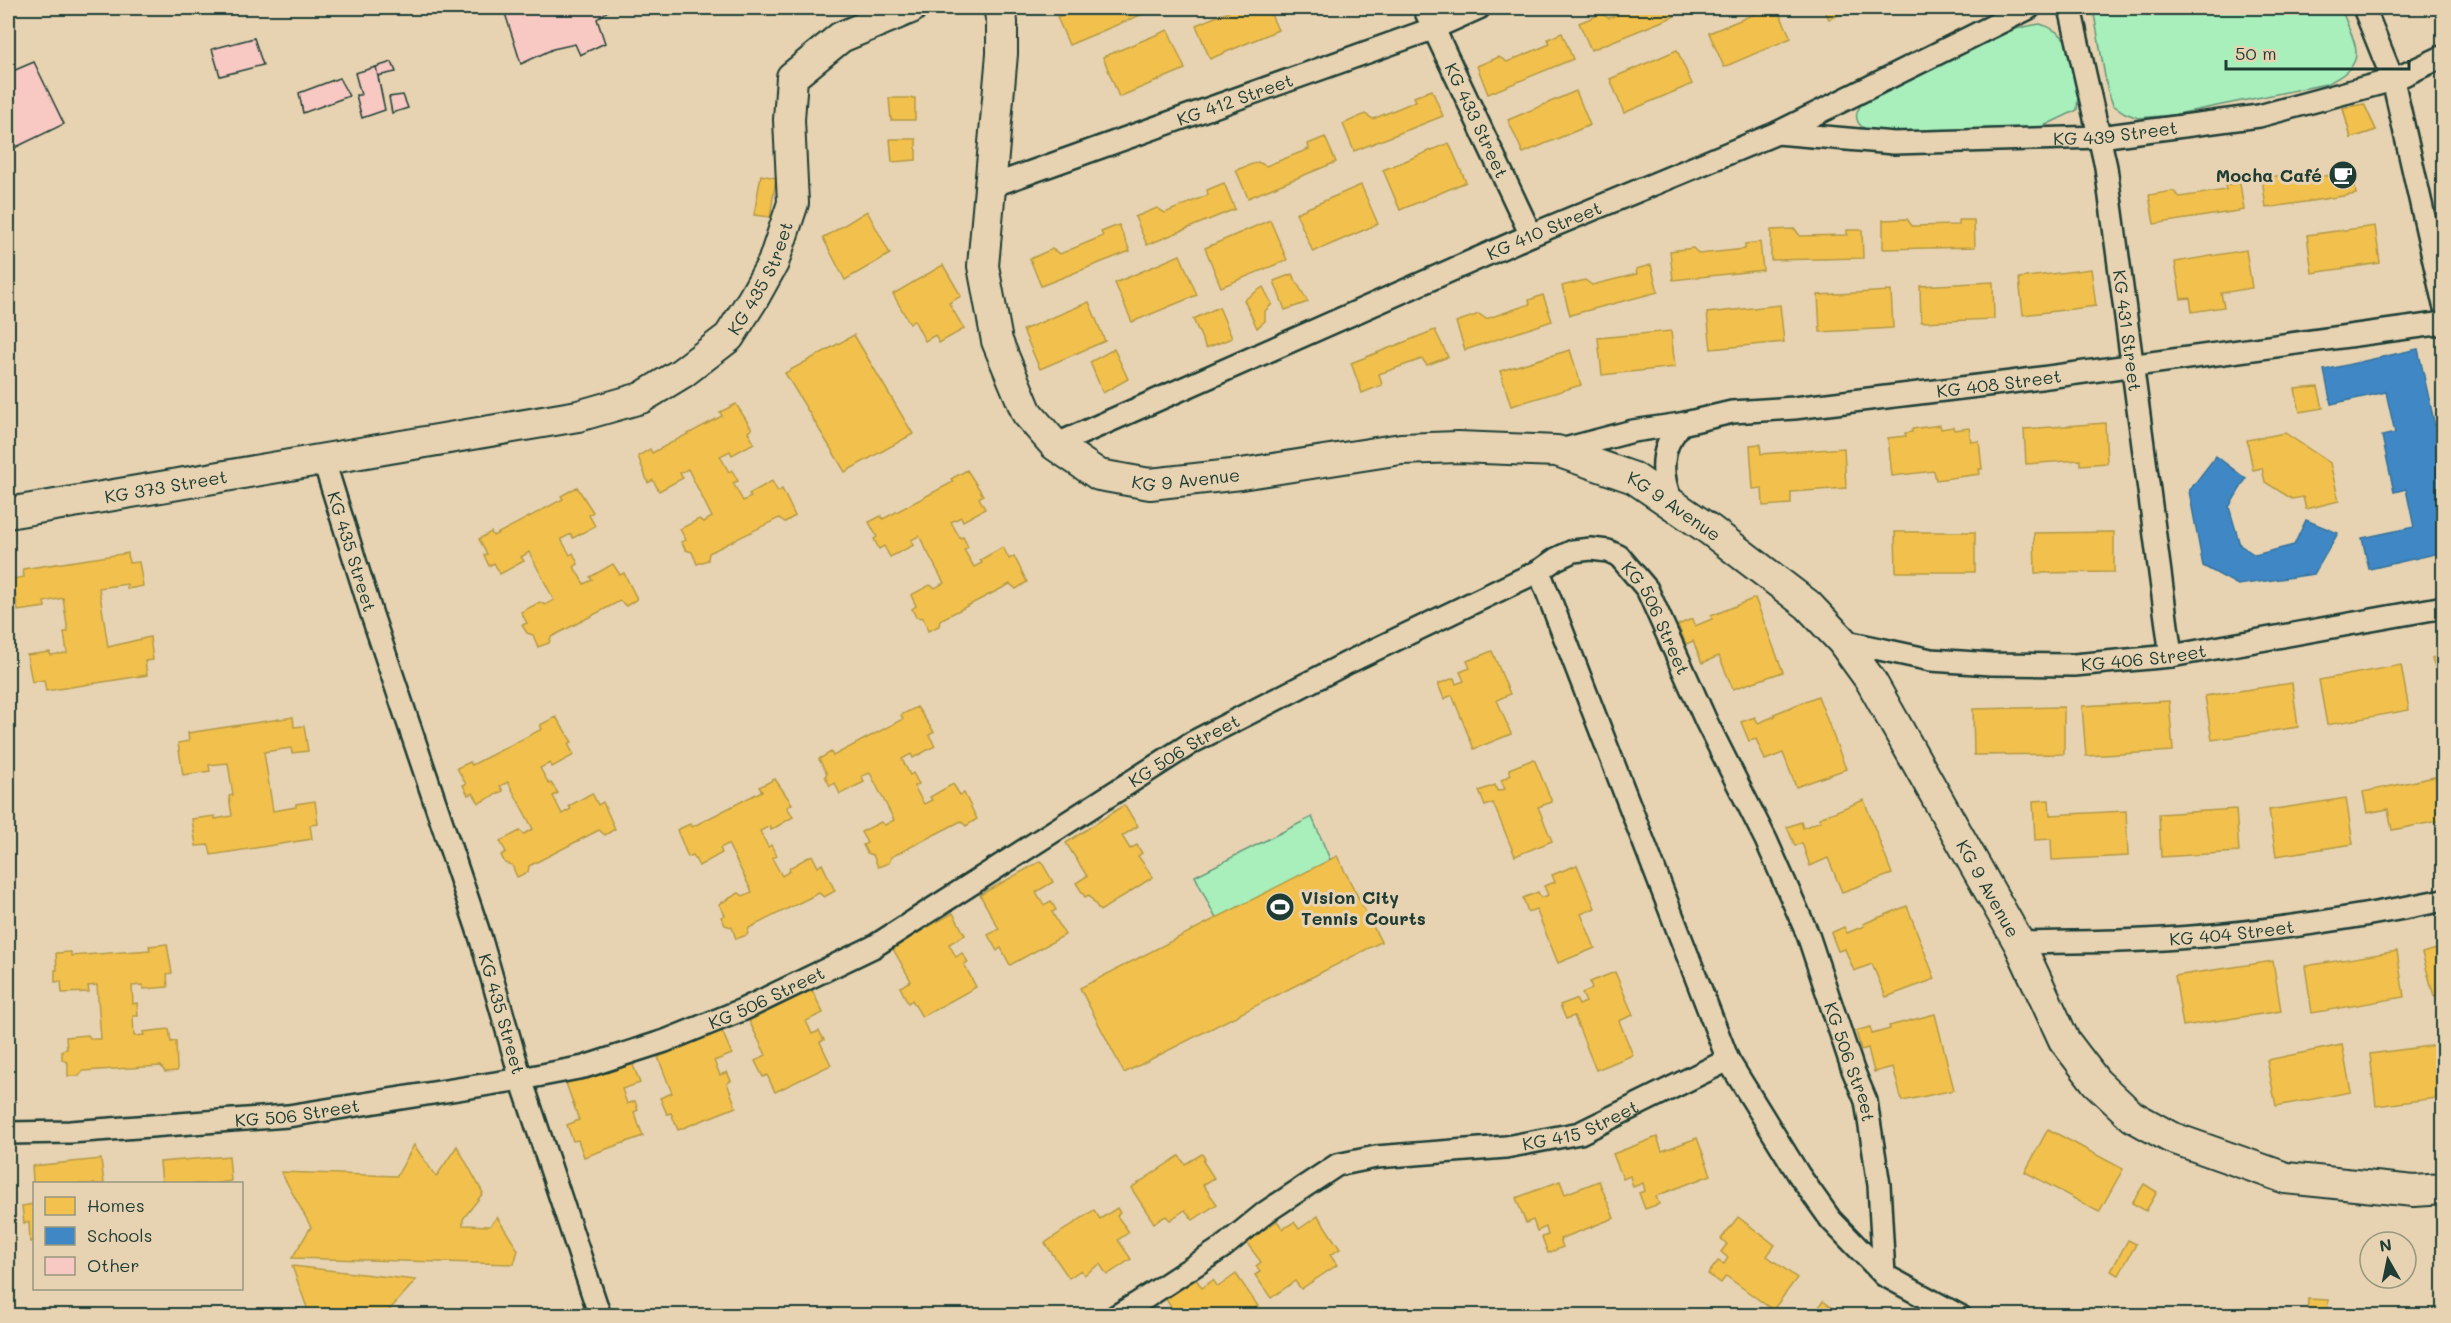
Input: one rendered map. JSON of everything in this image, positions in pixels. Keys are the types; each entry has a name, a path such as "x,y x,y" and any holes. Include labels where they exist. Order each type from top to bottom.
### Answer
{"main road":[{"name":"KG 435 Street","path":"323,458 578,417 641,398 682,373 729,337 773,263 793,203 789,120 792,76 841,37 911,8"},
{"name":"KG 9 Avenue","path":"999,8 1002,22 1002,54 983,266 997,341 1027,413 1055,445 1099,474 1150,483 1241,474 1401,449 1458,447 1557,451 1634,478 1710,530 1808,605 1842,641 1871,681 2019,943 2064,1040 2096,1082 2132,1116 2170,1137 2286,1178 2414,1191 2444,1189"},
{"name":"KG 373 Street","path":"8,513 323,458"}],"street":[{"name":"KG 433 Street","path":"1424,8 1531,235"},
{"name":"KG 412 Street","path":"989,187 1432,29 1479,8"},
{"name":"KG 410 Street","path":"1055,445 1531,235 1777,134 2029,8"},
{"name":"KG 431 Street","path":"2070,8 2106,168 2171,656"},
{"path":"2364,8 2393,80 2444,304"},
{"name":"KG 439 Street","path":"1777,134 1894,143 2100,137 2259,116 2393,80 2444,56"},
{"name":"KG 408 Street","path":"1557,451 1633,431 1732,412 1794,408 1989,385 2444,323"},
{"path":"1674,505 1665,490 1664,470 1668,444 1681,423"},
{"name":"KG 435 Street","path":"323,458 372,615 480,936 521,1079 600,1316"},
{"name":"KG 506 Street","path":"8,1133 70,1132 288,1116 585,1067 665,1041 742,1010 873,947 1193,742 1349,662 1539,572 1556,559 1573,551 1591,549 1608,551 1619,556 1647,589 1706,721 1766,840 1808,934 1853,1070 1866,1101 1879,1185 1884,1275"},
{"path":"1539,572 1728,1060 1824,1211 1884,1275 1960,1316"},
{"name":"KG 406 Street","path":"1842,641 1931,660 1991,664 2073,665 2171,656 2444,607"},
{"name":"KG 404 Street","path":"2019,943 2163,939 2244,932 2393,910 2444,900"},
{"name":"KG 415 Street","path":"1116,1316 1223,1247 1266,1212 1337,1165 1376,1157 1506,1147 1580,1133 1728,1060"}],"green space":[{"path":"2093,8 2341,8 2355,43 2355,61 2350,69 2326,84 2172,115 2138,118 2113,105 2107,88"},
{"path":"2040,24 2063,37 2075,58 2078,83 2077,110 2029,133 1874,132 1858,123 1857,113 1868,99 1974,44 2018,28"},
{"name":"Vision City Tennis Courts","path":"1312,817 1363,937 1252,992 1195,876"}],"building: Homes":[{"path":"1079,8 1088,12 1099,8 1157,8 1069,45 1057,17"},
{"path":"1237,8 1268,8 1278,30 1210,59 1196,25"},
{"path":"1314,8 1330,8 1317,13"},
{"path":"1635,8 1672,8 1675,16 1591,50 1579,23 1601,14 1609,18"},
{"path":"1769,8 1777,8 1791,38 1724,67 1709,33"},
{"path":"1823,8 1855,8 1829,19"},
{"path":"1168,30 1185,69 1119,97 1103,57"},
{"path":"1562,33 1573,59 1488,94 1477,66 1499,57 1507,62 1550,44 1548,39"},
{"path":"1677,50 1692,84 1624,113 1610,79"},
{"path":"1432,90 1443,116 1354,151 1343,124 1365,114 1373,119 1416,101 1414,97"},
{"path":"1576,91 1590,125 1523,153 1508,120"},
{"path":"889,98 915,98 915,120 891,120"},
{"path":"2364,104 2376,130 2351,138 2343,108"},
{"path":"2364,104 2376,130 2351,138 2343,108"},
{"path":"1325,137 1336,162 1248,198 1236,170 1258,162 1266,166 1309,149 1308,144"},
{"path":"890,139 916,139 916,160 892,162"},
{"path":"1449,143 1466,182 1400,210 1383,170"},
{"path":"2352,167 2356,194 2266,208 2262,178 2285,175 2292,181 2338,174 2337,170"},
{"path":"761,175 776,178 770,217 754,215"},
{"path":"1224,183 1235,209 1147,245 1135,217 1157,208 1165,213 1208,195 1207,190"},
{"path":"2240,183 2244,210 2154,224 2149,195 2173,191 2180,197 2226,190 2225,185"},
{"path":"1361,185 1378,224 1313,252 1296,213"},
{"path":"867,211 890,254 845,280 823,238"},
{"path":"1907,219 1912,226 1959,225 1959,220 1974,220 1975,247 1883,249 1883,220"},
{"path":"1270,220 1287,260 1221,287 1205,248"},
{"path":"1119,225 1130,251 1041,286 1030,259 1052,249 1060,254 1103,236 1101,232"},
{"path":"2375,226 2380,263 2312,273 2307,235"},
{"path":"1795,229 1800,236 1847,235 1847,230 1862,230 1863,258 1771,260 1771,230"},
{"path":"1760,242 1763,270 1673,280 1670,251 1693,248 1699,254 1745,249 1745,244"},
{"path":"2246,250 2252,288 2221,293 2224,307 2192,312 2190,298 2181,299 2175,262"},
{"path":"1180,255 1197,295 1132,322 1115,283"},
{"path":"943,265 961,296 949,303 964,329 939,343 935,335 925,341 914,320 910,324 893,294"},
{"path":"1651,265 1658,292 1570,315 1562,286 1585,280 1592,285 1637,274 1636,269"},
{"path":"2091,269 2096,306 2023,315 2019,278"},
{"path":"1292,274 1308,302 1285,310 1274,281"},
{"path":"1993,282 1994,319 1921,322 1920,286"},
{"path":"1263,287 1272,304 1265,311 1265,321 1257,328 1244,300"},
{"path":"1891,291 1893,328 1820,332 1818,295"},
{"path":"1543,295 1552,321 1465,350 1456,322 1479,314 1486,319 1530,304 1529,300"},
{"path":"1089,302 1105,341 1040,369 1023,330"},
{"path":"1780,305 1784,342 1711,349 1707,313"},
{"path":"1219,307 1232,338 1206,348 1193,319"},
{"path":"1435,330 1448,357 1427,365 1422,359 1379,374 1382,385 1362,393 1351,363"},
{"path":"1671,331 1675,367 1602,375 1598,338"},
{"path":"854,335 913,434 845,472 785,373"},
{"path":"1114,349 1128,379 1103,393 1090,362"},
{"path":"1570,350 1581,385 1511,406 1500,371"},
{"path":"2318,387 2323,408 2300,412 2295,389"},
{"path":"736,404 752,429 748,432 754,443 732,455 730,451 720,456 729,472 732,470 738,481 733,483 743,501 751,497 749,494 772,481 778,492 782,489 795,516 785,522 779,518 709,553 708,560 697,564 692,552 686,550 681,542 686,540 680,529 699,519 704,522 712,517 688,469 680,473 683,478 659,491 653,480 648,483 638,456 650,449 652,453 722,416 720,412"},
{"path":"2105,423 2107,463 2080,465 2080,460 2026,464 2024,429"},
{"path":"1940,425 1941,429 1969,428 1971,442 1979,441 1982,469 1979,469 1980,474 1936,480 1934,471 1892,476 1888,438 1906,436 1905,433 1912,432 1912,429"},
{"path":"2285,433 2330,463 2339,501 2306,509 2303,497 2292,499 2265,482 2262,468 2253,470 2247,440"},
{"path":"1760,444 1761,454 1844,448 1846,488 1791,492 1791,504 1763,506 1762,488 1753,489 1750,445"},
{"path":"967,470 983,495 979,498 985,509 963,521 961,517 951,522 968,547 964,550 974,567 982,563 980,560 1003,547 1009,559 1014,556 1027,582 1016,589 1010,584 940,620 939,626 928,631 923,618 916,617 912,609 916,606 911,595 930,585 935,588 944,583 919,536 911,540 914,545 890,557 884,546 879,549 874,539 877,537 869,522 881,516 883,519 953,482 951,479"},
{"path":"577,487 593,512 589,515 595,526 573,538 571,534 561,539 570,555 573,553 578,564 574,567 584,584 592,580 590,577 613,564 620,575 624,573 637,599 626,606 620,601 551,637 549,643 538,647 533,635 527,633 522,625 527,623 521,612 540,602 545,605 554,600 529,552 521,557 524,561 500,574 494,563 489,566 484,555 487,554 479,539 491,532 493,536 563,499 561,496"},
{"path":"1895,532 1975,532 1975,572 1896,572"},
{"path":"2114,532 2114,572 2035,573 2034,533"},
{"path":"128,553 129,563 139,562 143,586 127,589 127,584 99,588 108,647 150,637 153,660 145,661 147,675 46,691 44,680 32,682 27,655 50,652 50,655 67,653 64,632 68,632 63,598 44,602 45,607 18,611 13,579 24,577 23,569"},
{"path":"1755,598 1783,672 1733,689 1719,656 1702,663 1693,641 1686,644 1678,625 1692,619 1695,626 1712,619 1711,616"},
{"path":"1492,651 1510,694 1497,700 1511,734 1474,749 1452,695 1444,699 1438,684 1454,678 1456,684 1464,681 1460,672 1470,668 1467,661"},
{"path":"2444,654 2444,693 2432,658"},
{"path":"2401,665 2409,710 2327,725 2319,680"},
{"path":"2292,683 2298,727 2212,740 2205,696"},
{"path":"1818,696 1846,769 1796,787 1783,753 1765,760 1756,739 1749,741 1741,722 1755,717 1758,723"},
{"path":"2169,701 2173,751 2086,756 2082,706"},
{"path":"917,707 934,732 929,735 935,746 913,758 911,754 902,759 910,775 913,773 919,784 914,786 924,804 932,800 930,797 953,784 960,795 964,793 977,819 966,826 961,821 891,857 889,863 878,867 873,855 867,853 863,845 867,843 861,832 881,822 885,825 894,820 870,773 862,776 864,782 840,794 835,783 830,786 819,759 831,752 833,756 903,719 901,715"},
{"path":"2064,707 2064,754 1974,755 1973,709"},
{"path":"293,717 294,727 304,726 308,751 292,753 291,748 264,752 273,811 315,801 318,824 310,825 312,839 211,855 209,845 196,846 192,819 232,816 229,796 233,795 228,763 209,765 210,771 183,775 178,743 189,741 188,733"},
{"path":"556,717 572,742 568,744 574,755 552,767 550,763 540,768 549,784 551,783 558,793 553,796 562,814 571,809 569,806 592,793 598,805 603,802 615,829 605,835 599,830 529,866 528,872 517,877 512,865 505,863 501,855 506,852 500,841 520,831 524,834 533,829 508,782 500,786 503,791 479,803 473,793 468,795 463,785 466,784 457,768 470,762 472,765 542,729 540,725"},
{"path":"1534,759 1552,802 1538,807 1552,841 1515,856 1493,803 1485,806 1479,791 1495,785 1497,791 1505,789 1501,780 1511,775 1509,769"},
{"path":"2444,775 2444,820 2392,830 2388,809 2367,813 2363,792"},
{"path":"775,779 792,804 787,807 793,817 771,830 770,826 760,831 768,847 771,845 777,856 772,858 782,876 790,871 789,868 812,855 818,867 822,864 835,891 824,897 819,893 749,928 747,935 736,939 732,927 725,925 721,917 725,915 719,904 739,893 743,896 752,892 728,844 720,848 722,853 699,866 693,855 688,857 677,830 690,824 692,827 762,791 759,787"},
{"path":"2346,798 2353,844 2276,856 2269,810"},
{"path":"1864,800 1892,874 1842,892 1828,858 1810,866 1802,843 1795,846 1787,827 1801,822 1803,828 1821,821 1819,818"},
{"path":"2049,800 2050,815 2126,811 2128,856 2052,860 2051,839 2035,840 2033,801"},
{"path":"1124,805 1138,826 1122,836 1130,849 1137,845 1142,853 1138,856 1153,877 1100,911 1089,895 1085,897 1076,883 1087,876 1066,843"},
{"path":"2236,809 2239,852 2161,857 2159,814"},
{"path":"1337,856 1381,942 1124,1073 1080,988"},
{"path":"1041,861 1053,882 1036,892 1044,905 1051,901 1056,910 1052,912 1065,935 1010,965 1001,948 997,951 988,935 999,929 980,895"},
{"path":"1577,865 1595,908 1581,914 1595,948 1558,963 1536,909 1528,912 1523,898 1538,892 1541,898 1548,895 1544,886 1555,882 1552,875"},
{"path":"1907,906 1935,979 1886,997 1872,964 1854,971 1845,949 1838,951 1831,933 1844,927 1847,933"},
{"path":"953,913 965,935 949,944 956,957 962,953 968,962 964,964 976,987 922,1017 912,1000 908,1003 900,987 911,981 892,947"},
{"path":"167,944 172,973 167,974 168,987 143,989 143,985 132,986 133,1004 137,1003 138,1016 133,1016 134,1036 144,1035 143,1032 169,1029 171,1042 176,1041 177,1071 165,1072 161,1066 83,1071 79,1076 68,1076 68,1063 62,1059 62,1050 67,1049 66,1037 88,1035 91,1039 101,1039 97,985 88,986 89,992 62,993 61,981 55,982 56,953 71,952 71,956 150,950 149,946"},
{"path":"2444,947 2444,993 2434,996 2422,953"},
{"path":"2397,951 2404,997 2312,1013 2305,966"},
{"path":"2273,961 2281,1011 2183,1026 2175,976"},
{"path":"1615,972 1633,1015 1619,1021 1633,1055 1596,1070 1574,1016 1566,1019 1560,1005 1576,999 1579,1005 1586,1002 1582,993 1592,989 1590,982"},
{"path":"812,990 823,1013 806,1021 812,1034 819,1031 824,1040 820,1042 831,1065 775,1092 767,1075 763,1077 755,1061 766,1055 749,1021"},
{"path":"1935,1014 1954,1090 1902,1101 1893,1067 1874,1072 1868,1048 1861,1050 1856,1031 1870,1027 1872,1034 1890,1029 1889,1026"},
{"path":"722,1031 732,1054 714,1061 720,1075 727,1072 731,1081 727,1083 736,1107 678,1130 671,1113 667,1114 660,1098 672,1093 658,1057"},
{"path":"2444,1044 2444,1097 2376,1106 2370,1054"},
{"path":"2342,1045 2351,1092 2276,1106 2267,1060"},
{"path":"631,1060 640,1083 622,1089 627,1104 635,1101 638,1110 634,1112 643,1136 584,1157 578,1140 573,1141 567,1125 579,1120 566,1083"},
{"path":"2048,1129 2123,1169 2099,1212 2025,1172"},
{"path":"1657,1137 1662,1151 1697,1138 1711,1175 1656,1196 1659,1204 1645,1209 1639,1193 1645,1191 1643,1183 1633,1187 1630,1176 1623,1179 1613,1154"},
{"path":"414,1145 436,1177 457,1146 483,1193 463,1219 463,1225 490,1226 497,1217 518,1250 514,1264 292,1258 311,1227 281,1172 397,1176"},
{"path":"1202,1154 1205,1159 1203,1161 1214,1178 1203,1185 1217,1204 1193,1220 1185,1210 1170,1220 1166,1216 1154,1223 1131,1188 1179,1156 1185,1164"},
{"path":"229,1156 231,1181 162,1182 160,1162"},
{"path":"101,1159 104,1182 33,1182 32,1166"},
{"path":"1560,1181 1565,1194 1599,1181 1614,1218 1560,1239 1563,1247 1548,1253 1542,1237 1548,1235 1546,1227 1537,1231 1533,1220 1526,1223 1516,1198"},
{"path":"2144,1184 2157,1192 2146,1211 2132,1203"},
{"path":"33,1204 33,1241 30,1242 29,1222 24,1223 22,1206"},
{"path":"1117,1208 1120,1213 1117,1216 1129,1232 1118,1240 1131,1259 1107,1275 1100,1264 1084,1275 1081,1270 1069,1278 1045,1243 1094,1210 1100,1219"},
{"path":"1318,1216 1340,1249 1330,1255 1337,1265 1301,1289 1295,1281 1271,1298 1255,1275 1260,1272 1256,1266 1261,1262 1246,1242 1277,1221 1283,1229 1294,1222 1299,1229"},
{"path":"1738,1217 1775,1245 1767,1256 1797,1278 1773,1310 1726,1276 1721,1283 1708,1274 1718,1261 1724,1264 1728,1258 1721,1252 1727,1244 1721,1239"},
{"path":"2128,1240 2136,1244 2119,1275 2111,1271"},
{"path":"292,1266 416,1280 384,1316 310,1316"},
{"path":"1236,1274 1258,1306 1249,1313 1250,1316 1176,1316 1166,1299 1196,1279 1202,1288 1213,1280 1218,1287"},
{"path":"2308,1299 2328,1300 2327,1315 2307,1314"},
{"path":"1823,1301 1843,1316 1813,1316"}],"building: Schools":[{"path":"2418,349 2435,426 2442,424 2444,429 2444,552 2369,569 2362,538 2414,527 2406,489 2394,492 2382,436 2395,433 2386,392 2331,404 2324,370"},
{"path":"2216,456 2246,479 2229,507 2240,545 2255,555 2294,545 2306,520 2338,533 2314,574 2238,585 2203,566 2189,491"}],"building: Other":[{"path":"510,8 608,8 609,10 597,19 605,43 580,55 575,44 553,49 521,64 504,10"},
{"path":"254,38 263,65 220,76 212,49"},
{"path":"34,62 64,124 8,151 8,73"},
{"path":"392,62 396,72 377,76 376,67"},
{"path":"376,67 385,110 362,118 356,95 361,95 355,73"},
{"path":"339,78 349,96 303,113 299,93"},
{"path":"403,95 408,108 392,113 389,97"}],"place":[{"name":"Mocha Café","path":"2343,175"},
{"name":"Vision City Tennis Courts","path":"1280,907"}]}
